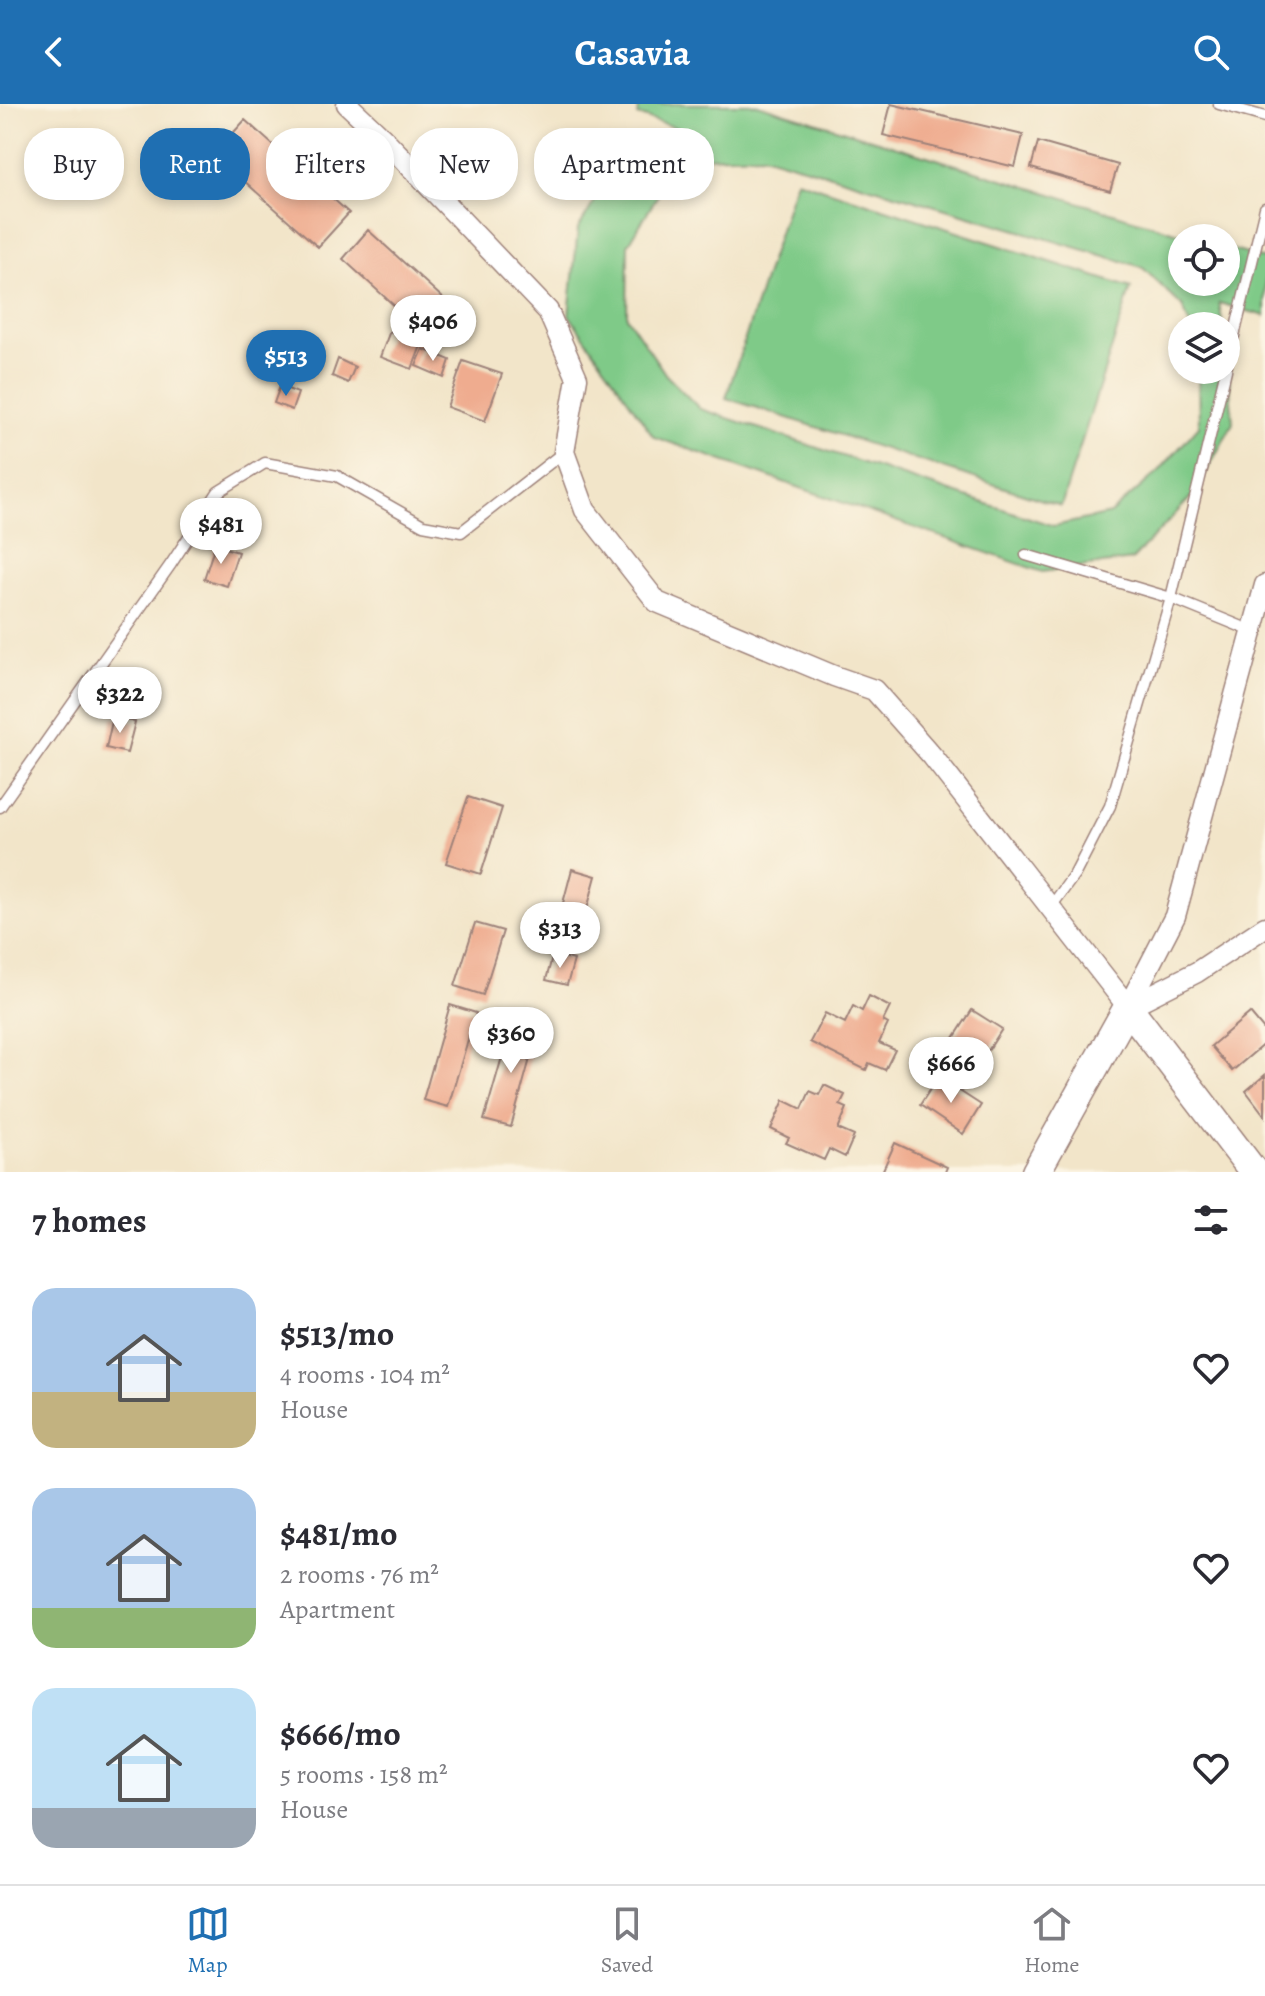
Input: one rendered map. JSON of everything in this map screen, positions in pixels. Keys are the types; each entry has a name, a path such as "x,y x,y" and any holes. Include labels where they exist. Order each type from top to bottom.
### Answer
{"street":[{"path":"347,104 548,311 577,378 564,452 585,510 657,602 874,690 933,757 1254,1172"},
{"path":"1036,1172 1175,916 1265,585"},
{"path":"1128,1007 1197,972 1265,927"}],"lane":[{"path":"1219,104 1265,117"},
{"path":"1240,312 1265,208"},
{"path":"1050,908 1075,874 1110,806 1171,598 1223,384"},
{"path":"0,807 218,492 265,463 337,476 423,525 461,532 564,452"},
{"path":"1026,555 1171,598 1252,631"}],"green space":[{"path":"640,104 757,104 1168,230 1168,292 1142,267 763,155 714,157 714,128 677,128 637,115"},
{"path":"796,180 1131,288 1061,506 726,398"},
{"path":"595,200 655,200 628,245 627,317 666,375 700,409 1054,526 1110,514 1159,471 1199,426 1198,384 1230,384 1233,423 1194,494 1132,560 1042,572 654,437 569,315 578,229"},
{"path":"1240,252 1265,259 1265,316 1219,303 1221,312 1185,312 1172,296 1240,296"}],"building":[{"path":"891,104 1023,135 1015,167 883,135"},
{"path":"245,120 266,139 266,200 334,200 349,213 318,247 250,186 250,128 238,128"},
{"path":"1038,142 1118,165 1110,191 1031,168"},
{"path":"368,230 444,299 418,328 410,320 401,329 390,319 398,309 343,259"},
{"path":"390,331 422,343 412,369 380,357"},
{"path":"423,349 450,360 444,378 416,366"},
{"path":"338,359 355,367 348,383 332,376"},
{"path":"463,361 502,374 485,421 447,407"},
{"path":"280,386 298,393 292,410 274,403"},
{"path":"215,545 238,552 227,586 204,579"},
{"path":"113,717 135,722 127,753 106,748"},
{"path":"468,797 502,808 481,874 446,863"},
{"path":"572,869 596,876 586,913 562,907"},
{"path":"475,923 503,931 483,995 455,986"},
{"path":"553,954 574,960 567,985 546,980"},
{"path":"869,996 890,1007 883,1021 888,1024 879,1043 895,1050 885,1070 869,1063 866,1070 810,1042 825,1013 845,1023 853,1006 862,1011"},
{"path":"450,1005 476,1013 448,1107 423,1100"},
{"path":"972,1010 1002,1029 984,1057 954,1038"},
{"path":"1250,1013 1265,1031 1265,1043 1232,1071 1211,1046"},
{"path":"512,1022 538,1030 511,1127 484,1120"},
{"path":"1265,1075 1265,1116 1246,1091"},
{"path":"938,1077 981,1105 963,1134 920,1105"},
{"path":"824,1085 845,1095 840,1105 847,1108 838,1129 854,1136 845,1157 829,1149 824,1160 786,1143 789,1138 771,1129 784,1100 802,1109 810,1091 819,1095"},
{"path":"895,1143 947,1167 945,1172 882,1172"}]}
